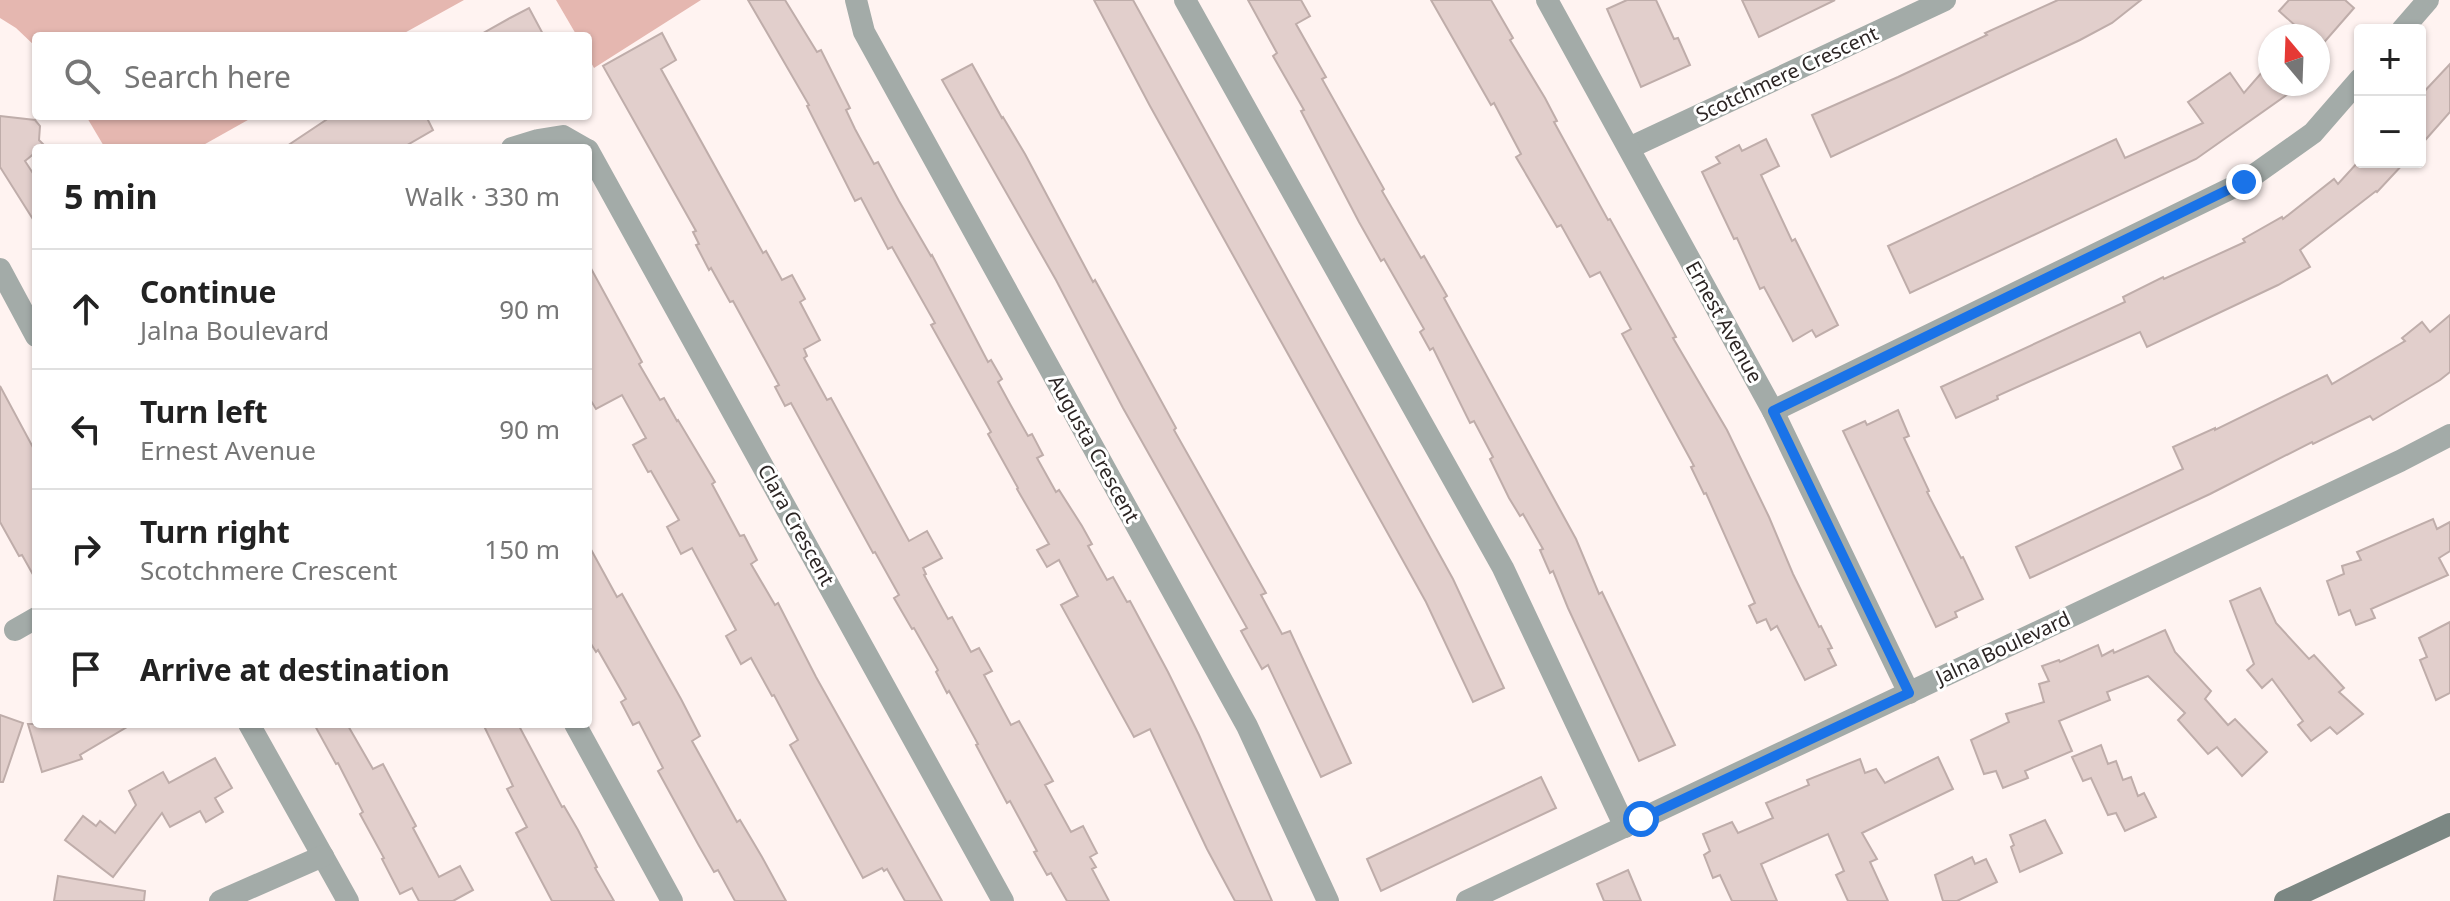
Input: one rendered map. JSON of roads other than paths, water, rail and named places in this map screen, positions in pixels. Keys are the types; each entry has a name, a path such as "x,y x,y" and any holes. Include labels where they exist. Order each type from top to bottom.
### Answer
{"main road":[{"path":"2285,901 2450,824"}],"street":[{"name":"Augusta Crescent","path":"856,0 864,32 1247,726 1328,901"},
{"path":"1185,0 1503,568 1625,827"},
{"name":"Ernest Avenue","path":"1547,0 1773,411 1909,693"},
{"name":"Scotchmere Crescent","path":"1629,148 1945,0"},
{"path":"2407,24 2428,0"},
{"path":"1773,411 2244,182 2313,133 2354,86"},
{"name":"Clara Crescent","path":"525,144 563,136 577,144"},
{"name":"Clara Crescent","path":"592,160 1003,901"},
{"path":"0,269 32,329"},
{"name":"Jalna Boulevard","path":"1467,901 2450,435"},
{"path":"15,630 32,620"},
{"path":"251,728 348,901"},
{"path":"577,728 672,901"},
{"path":"220,901 323,856"}]}
